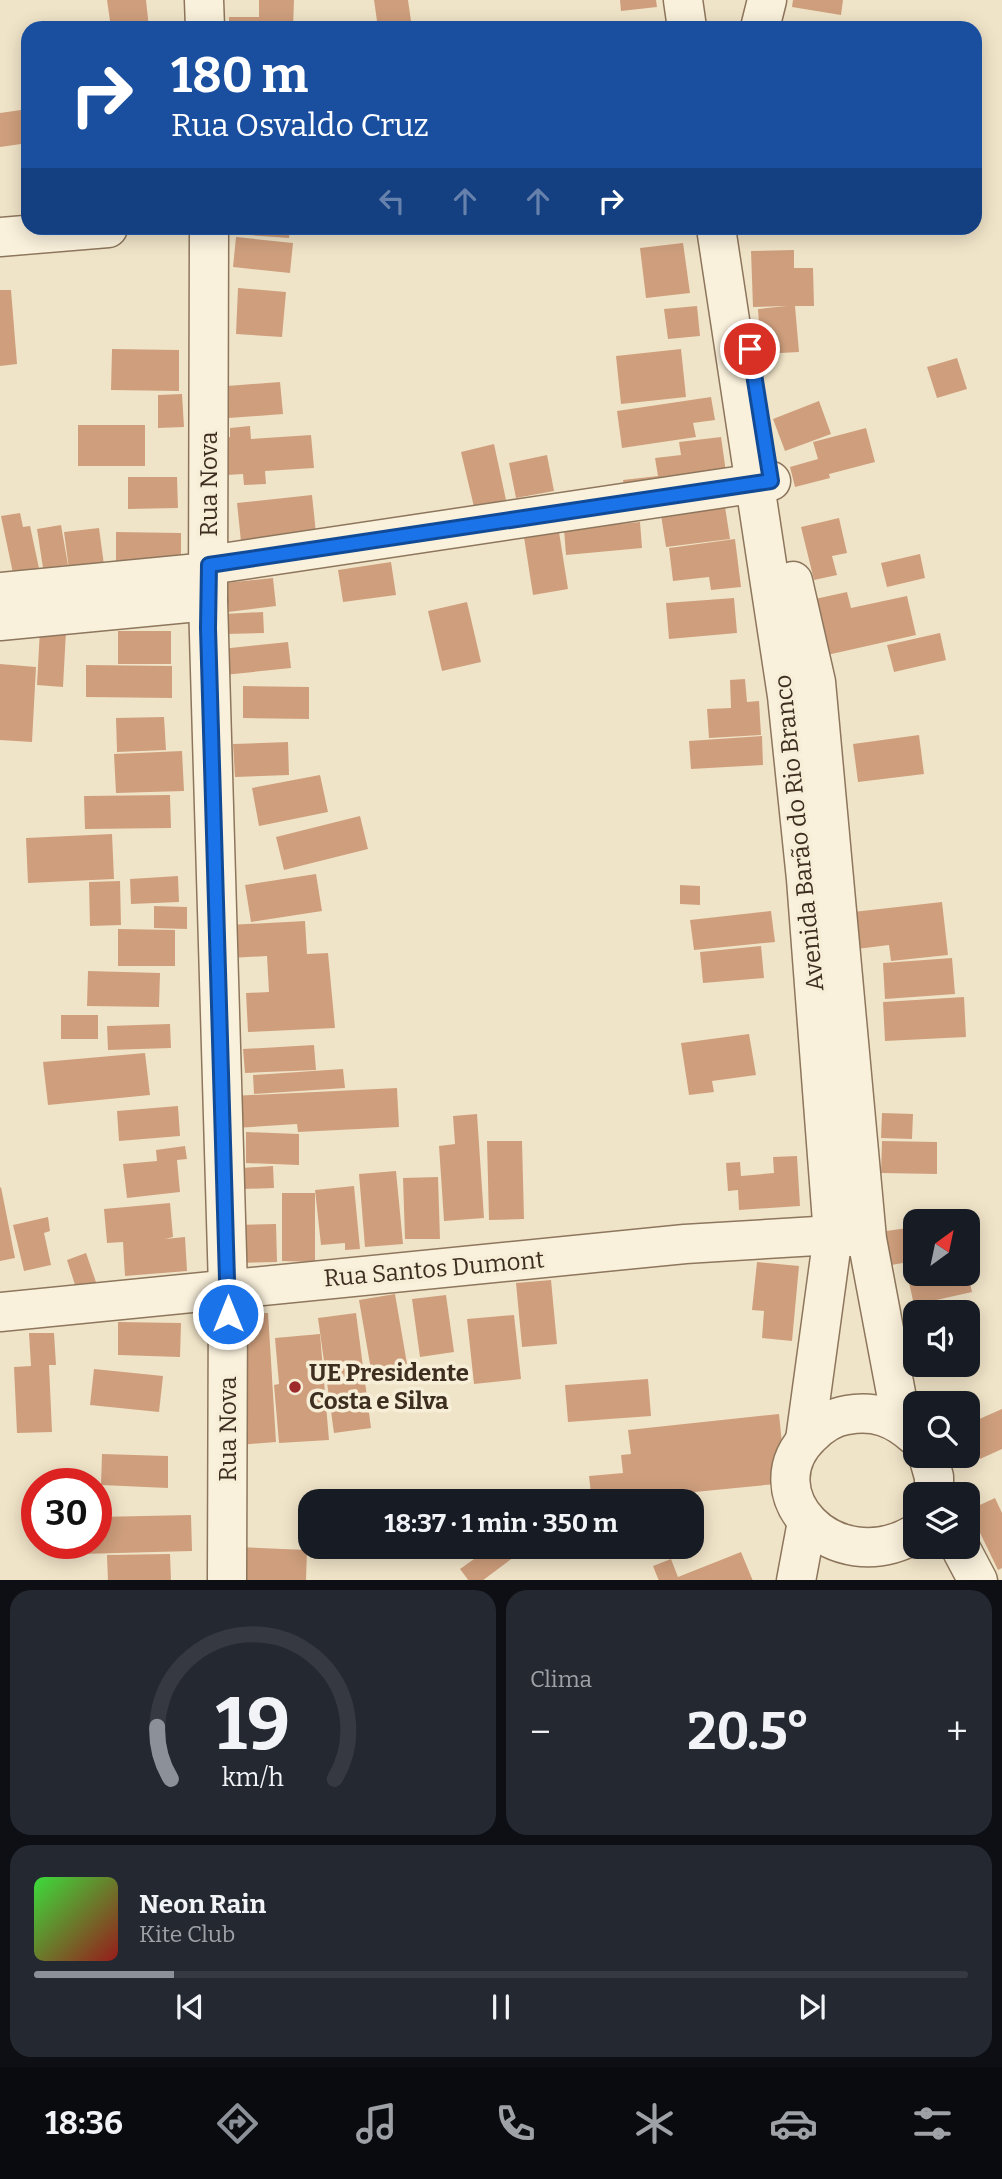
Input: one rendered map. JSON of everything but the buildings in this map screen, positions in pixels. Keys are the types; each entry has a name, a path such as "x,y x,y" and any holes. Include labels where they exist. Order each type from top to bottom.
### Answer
{"street":[{"path":"204,0 205,21"},
{"path":"683,0 686,21"},
{"path":"762,21 767,0"},
{"path":"0,237 24,235"},
{"name":"Rua Nova","path":"209,235 208,579 228,1288 227,1580"},
{"name":"Avenida Barão do Rio Branco","path":"717,235 763,482"},
{"name":"Avenida Barão do Rio Branco","path":"735,235 753,374 804,853 850,1237 903,1410"},
{"path":"0,621 208,579 763,482"},
{"path":"0,592 208,579"},
{"name":"Avenida Barão do Rio Branco","path":"806,1527 795,1507 790,1484 794,1461 805,1440 850,1237"},
{"name":"Rua Santos Dumont","path":"0,1312 685,1244 850,1237"},
{"path":"805,1440 821,1426 840,1416 861,1412 883,1415 903,1427"},
{"path":"806,1527 820,1542 839,1552 857,1568 903,1544"},
{"path":"796,1580 806,1527"},
{"path":"967,1559 978,1580"}],"place":[{"name":"UE Presidente Costa e Silva","path":"295,1387"}],"route":[{"path":"228,1314 208,628 209,565 771,481 750,349"}]}
